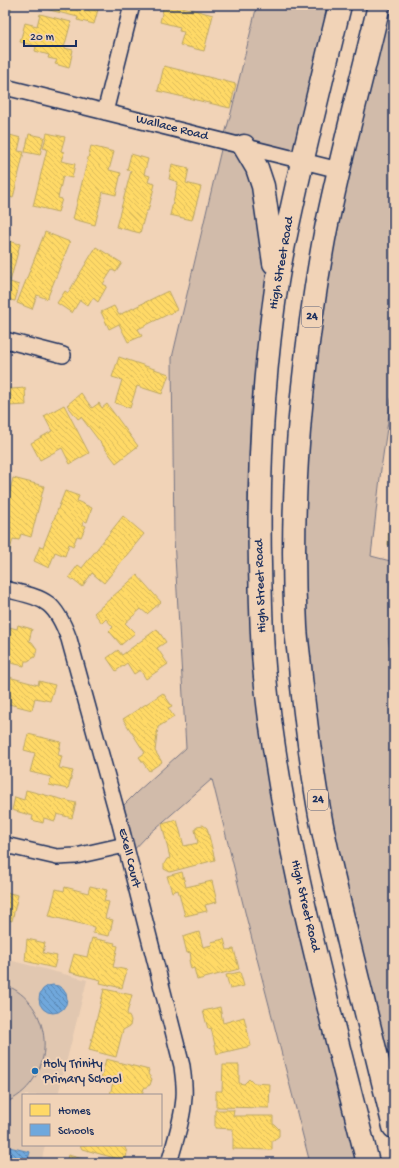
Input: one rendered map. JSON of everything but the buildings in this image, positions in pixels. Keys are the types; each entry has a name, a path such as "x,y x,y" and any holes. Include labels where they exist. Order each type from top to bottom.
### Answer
{"main road":[{"name":"High Street Road","path":"340,5 302,161 284,242 277,282 267,362 260,478 259,514 261,597 265,675 277,766 293,852 314,945 368,1163"},
{"name":"24","path":"380,5 339,170 316,289 300,408 296,465 294,563 296,630 308,734 320,815 342,913 394,1127"},
{"path":"244,146 257,168 263,186 277,282"}],"street":[{"path":"105,112 132,5"},
{"name":"Wallace Road","path":"5,87 339,170"},
{"path":"5,340 63,355"},
{"name":"Exell Court","path":"5,589 33,596 49,604 63,623 69,639 109,782 182,1066 184,1090 182,1112 169,1163"},
{"path":"5,845 57,857 76,856 125,845"}],"shaded area":[{"path":"257,5 340,5 302,161 245,147 277,282 265,675 368,1163 310,1163 212,779 148,835 128,856 117,812 186,748 174,539 172,358 223,141"},
{"path":"379,5 394,5 394,380 381,469 371,556 394,562 394,640 388,638 394,675 394,1127 310,748 300,408"},
{"name":"Holy Trinity Primary School","path":"5,959 87,980 58,1094 22,1094 22,1146 45,1146 41,1163 5,1163"},
{"path":"5,985 18,992 28,1001 36,1012 42,1025 44,1053 40,1067 27,1088 13,1099 5,1103"}],"place":[{"name":"Holy Trinity Primary School","path":"35,1071"}]}
